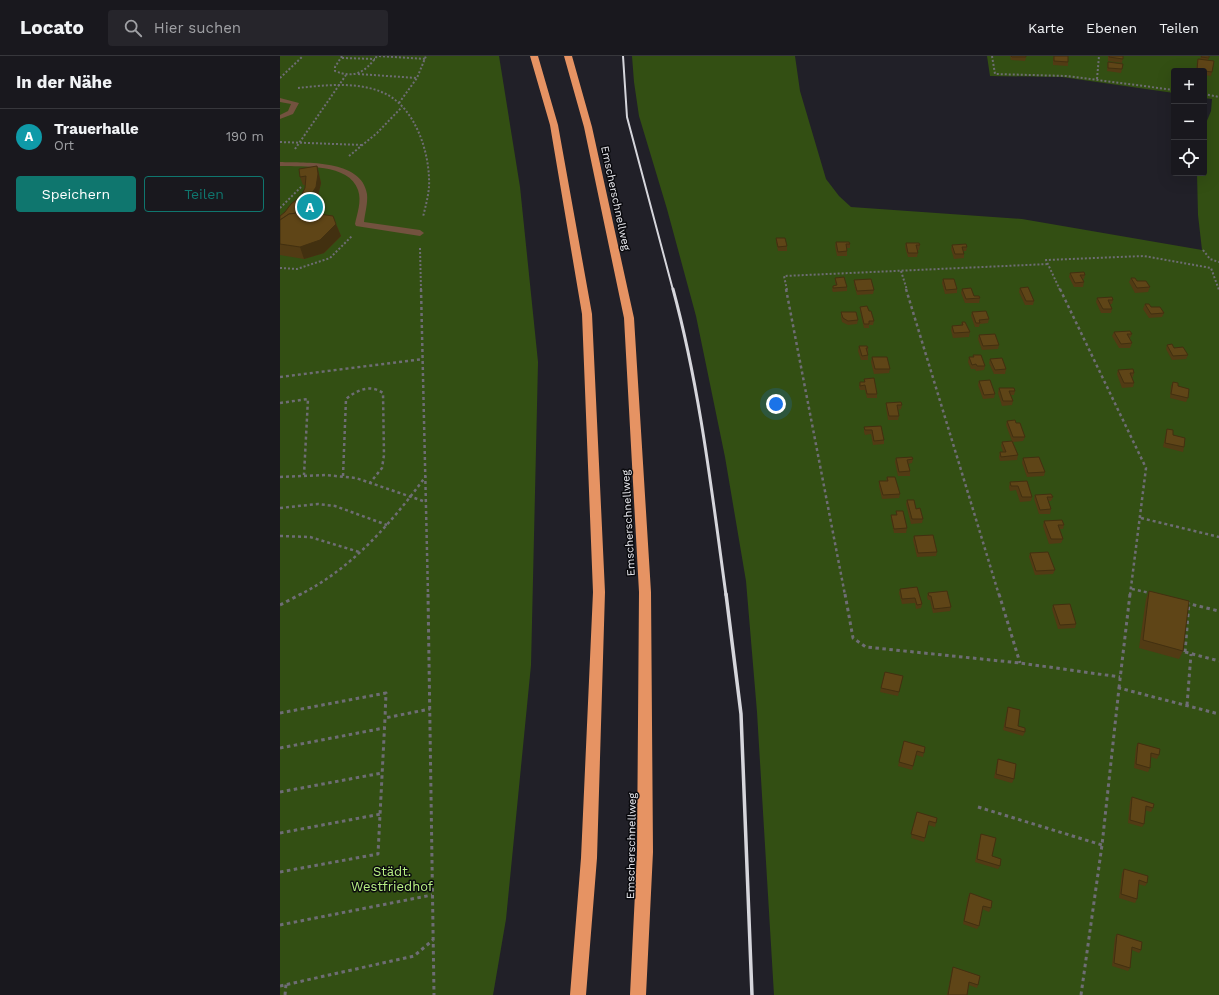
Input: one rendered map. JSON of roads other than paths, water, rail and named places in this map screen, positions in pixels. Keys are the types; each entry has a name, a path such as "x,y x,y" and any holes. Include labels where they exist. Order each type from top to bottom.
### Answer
{"highway":[{"path":"534,56 554,125 587,322 599,592 589,858 578,995"},
{"name":"Emscherschnellweg","path":"568,56 588,127 629,318 645,592 645,852 638,995"}],"lane":[{"path":"280,100 295,103 294,109 285,116 280,117"},
{"path":"281,167 332,167 350,175 362,191 359,224 420,233"}],"railway":[{"path":"623,56 627,117 673,290"},
{"path":"673,289 691,365 698,403 726,595"},
{"path":"726,594 741,714 752,995"}],"place":[{"name":"Trauerhalle","path":"310,207"}],"park label":[{"name":"Städt. Westfriedhof","path":"392,878"}]}
